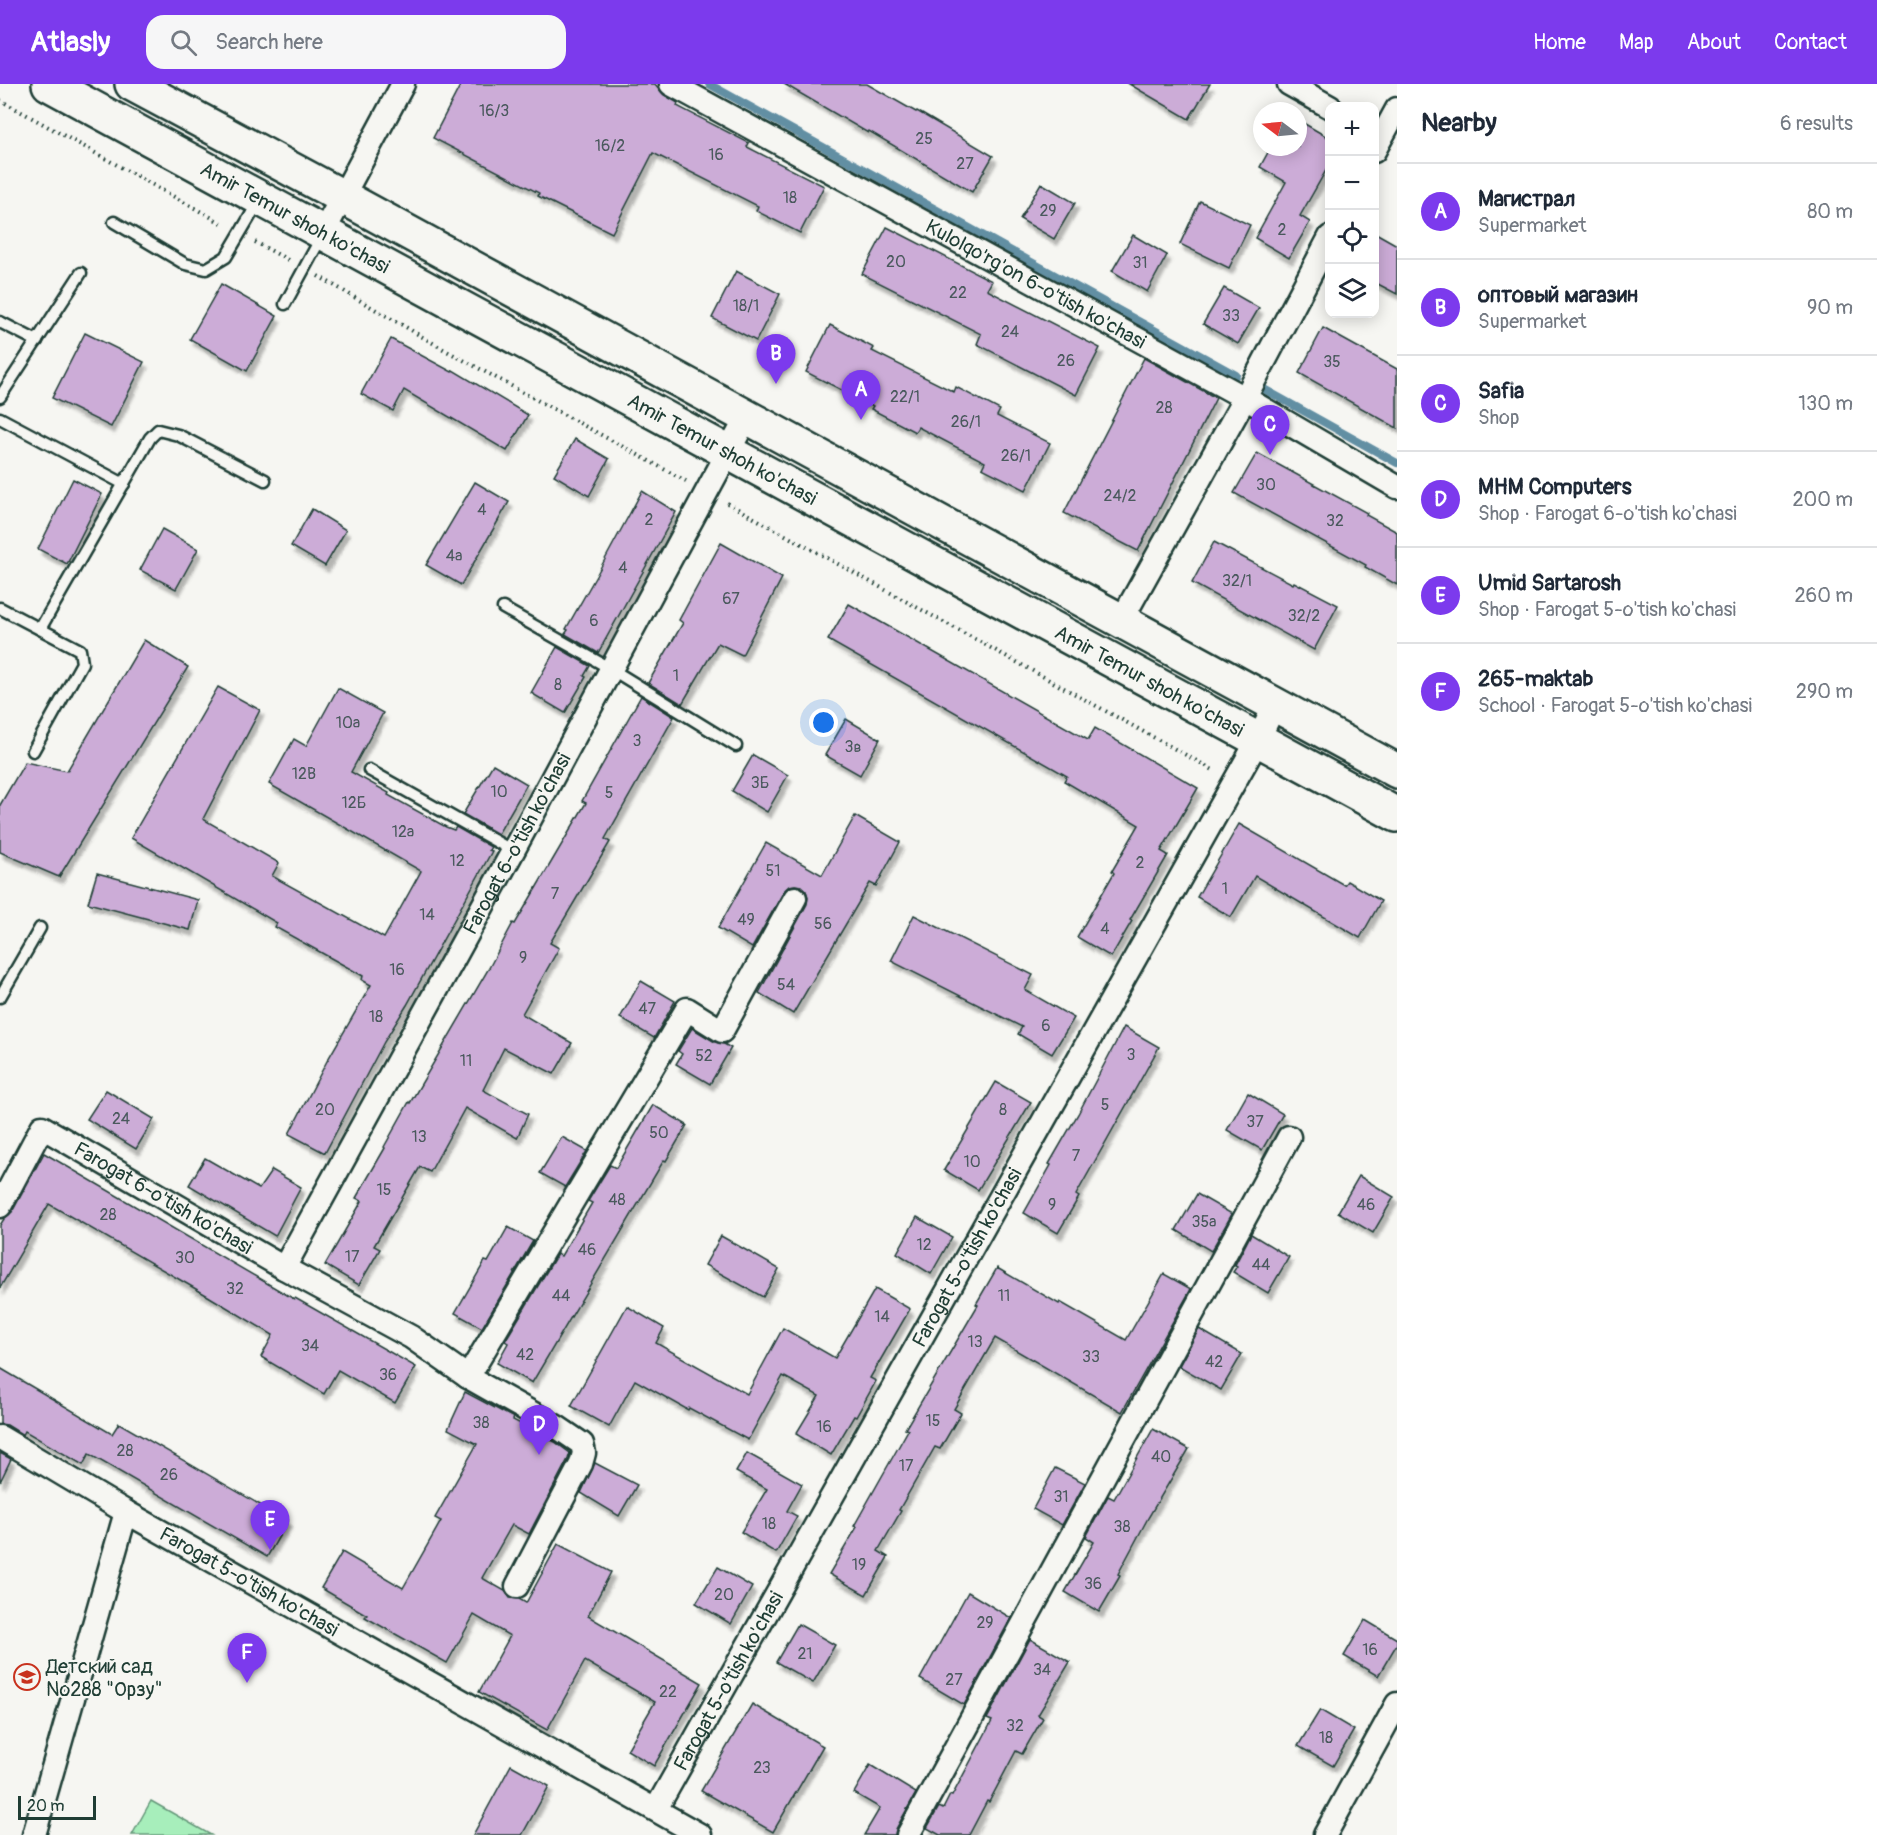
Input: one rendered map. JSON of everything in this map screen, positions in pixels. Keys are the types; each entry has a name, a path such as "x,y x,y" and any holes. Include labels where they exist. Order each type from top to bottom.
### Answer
{"main road":[{"name":"Amir Temur shoh ko'chasi","path":"49,84 1397,815"},
{"name":"Amir Temur shoh ko'chasi","path":"132,84 1397,771"}],"street":[{"path":"323,233 403,84"},
{"name":"Kulolqo'rg'on 6-o'tish ko'chasi","path":"671,84 1245,398 1397,487"},
{"path":"1289,84 1325,105"},
{"path":"1379,137 1397,109"},
{"path":"1121,621 1245,398 1325,245"},
{"name":"Farogat 6-o'tish ko'chasi","path":"284,1268 513,851 747,417"},
{"name":"Farogat 5-o'tish ko'chasi","path":"656,1809 1258,740 1275,705"},
{"path":"468,1377 687,1009 722,1031 795,898"},
{"name":"Farogat 6-o'tish ko'chasi","path":"0,1206 42,1126 284,1268 411,1337 468,1377 557,1427 582,1444 584,1453 581,1464 517,1586"},
{"path":"908,1835 1289,1137"},
{"name":"Farogat 5-o'tish ko'chasi","path":"0,1437 126,1512 700,1835"},
{"path":"34,1835 126,1512"},
{"path":"1326,1835 1397,1704"}],"lane":[{"path":"114,222 184,264 206,268 226,257 261,199"},
{"path":"285,304 323,233"},
{"path":"0,397 81,273"},
{"path":"0,322 37,341"},
{"path":"0,418 124,484"},
{"path":"40,629 150,438 158,430 178,435 264,480"},
{"path":"0,608 80,650 82,663 33,751"},
{"path":"503,608 611,669 736,746"},
{"path":"369,770 513,851"},
{"path":"0,997 5,977 40,928"}],"path":[{"path":"0,100 304,268 445,350 1234,782"}],"green space":[{"path":"151,1801 211,1835 132,1835"}],"building":[{"path":"461,84 655,84 664,95 678,103 677,106 749,143 747,147 824,186 800,233 756,211 758,206 653,153 612,233 538,196 539,193 433,138"},
{"path":"784,84 867,84 993,156 972,192"},
{"path":"1129,84 1210,84 1189,119"},
{"path":"1307,125 1325,136 1325,172 1300,216 1310,222 1289,258 1255,238 1286,182 1260,167 1266,156 1307,156"},
{"path":"1041,183 1075,203 1054,239 1020,219"},
{"path":"1200,201 1250,225 1229,268 1180,244"},
{"path":"887,227 992,281 987,290 1100,348 1076,395 977,344 981,334 862,274"},
{"path":"1133,235 1167,255 1147,292 1112,271"},
{"path":"1379,235 1397,245 1397,294 1379,285"},
{"path":"736,271 780,294 756,341 712,318"},
{"path":"221,284 277,316 247,371 190,339"},
{"path":"1224,288 1259,308 1238,344 1203,324"},
{"path":"830,325 874,348 872,351 954,392 956,387 1000,410 997,416 1050,443 1026,490 982,468 985,462 918,427 915,432 871,409 873,406 806,372"},
{"path":"1323,328 1397,369 1397,428 1299,373"},
{"path":"85,333 144,362 111,427 52,398"},
{"path":"391,339 452,372 453,370 528,415 507,451 404,390 393,411 361,394"},
{"path":"1144,358 1216,398 1138,551 1064,513"},
{"path":"575,439 609,459 589,496 554,475"},
{"path":"1257,453 1367,513 1366,515 1397,532 1397,585 1365,567 1366,565 1234,493"},
{"path":"73,479 102,494 67,564 38,549"},
{"path":"475,482 509,502 461,585 426,565"},
{"path":"642,491 676,512 598,653 565,634 568,630 566,629"},
{"path":"312,509 346,530 325,566 291,546"},
{"path":"162,529 198,549 176,589 140,570"},
{"path":"1214,542 1338,605 1314,650 1192,583"},
{"path":"721,543 782,578 742,655 718,643 682,704 648,683 683,623 679,620"},
{"path":"849,604 1088,740 1095,728 1198,788 1161,851 1168,855 1111,957 1077,937 1139,825 1064,781 1067,776 828,640"},
{"path":"144,640 188,667 59,877 0,852 0,805 25,762 67,771"},
{"path":"557,647 590,666 565,713 531,693"},
{"path":"218,687 260,710 203,819 279,863 272,876 384,938 421,871 269,784 294,739 306,746 338,688 383,713 351,772 446,827 454,830 456,827 491,847 489,850 492,851 407,1005 384,1042 325,1153 289,1134 327,1061 371,985 362,980 363,976 275,927 277,923 131,838"},
{"path":"641,696 674,717 605,839 610,842 550,943 559,948 522,1014 572,1043 554,1074 504,1048 483,1090 528,1114 517,1138 465,1108 430,1172 420,1167 374,1246 380,1249 359,1285 325,1265 362,1201 356,1198 513,923 515,924 586,803 582,801"},
{"path":"846,719 880,739 860,775 825,755"},
{"path":"753,755 788,775 767,812 732,791"},
{"path":"493,764 527,784 498,834 463,814"},
{"path":"855,816 900,842 876,886 870,883 793,1014 759,993 807,904 806,891 801,886 795,885 789,886 784,891 752,948 718,928 766,843 822,875"},
{"path":"1239,824 1344,885 1347,881 1381,901 1360,938 1255,876 1231,917 1197,897"},
{"path":"97,873 198,900 190,930 88,903"},
{"path":"914,915 1033,975 1025,990 1074,1018 1052,1054 1018,1034 1022,1027 891,961"},
{"path":"641,981 675,1001 654,1038 620,1018"},
{"path":"1124,1027 1159,1047 1076,1195 1079,1197 1058,1233 1024,1213"},
{"path":"692,1028 715,1042 731,1048 710,1084 676,1064 682,1054 678,1051"},
{"path":"996,1082 1031,1102 978,1190 944,1170"},
{"path":"106,1090 154,1119 136,1149 87,1119"},
{"path":"1248,1093 1283,1114 1262,1150 1227,1130"},
{"path":"653,1105 687,1125 532,1383 497,1363 508,1343 505,1341 557,1254 561,1256 592,1203 588,1201 610,1165 616,1168"},
{"path":"562,1137 587,1151 565,1187 540,1173"},
{"path":"44,1153 294,1299 416,1367 395,1403 338,1370 324,1394 261,1357 273,1335 49,1204 0,1288 0,1225 12,1212"},
{"path":"205,1158 259,1189 272,1170 301,1187 275,1236 189,1185"},
{"path":"1359,1176 1394,1197 1373,1233 1338,1212"},
{"path":"1197,1194 1232,1214 1211,1251 1176,1230"},
{"path":"917,1217 952,1237 931,1274 897,1253"},
{"path":"508,1227 533,1241 482,1328 455,1313"},
{"path":"1251,1234 1289,1257 1268,1293 1233,1272"},
{"path":"721,1236 779,1269 763,1297 705,1265"},
{"path":"997,1268 1126,1340 1164,1274 1191,1289 1122,1412 995,1338 954,1409 961,1413 940,1449 935,1447 878,1551 888,1557 866,1595 829,1574 857,1527 854,1526 908,1430 905,1429 978,1305 976,1304"},
{"path":"875,1289 910,1309 870,1378 876,1381 831,1455 796,1434 819,1396 783,1376 748,1440 635,1380 609,1427 571,1406 627,1306 664,1328 656,1343 747,1394 783,1328 835,1358"},
{"path":"1199,1329 1242,1354 1221,1390 1179,1366"},
{"path":"0,1368 112,1434 119,1423 288,1521 267,1557 89,1454 83,1465 25,1431 23,1435 7,1425 0,1424"},
{"path":"465,1392 514,1418 513,1420 555,1442 570,1453 529,1534 512,1525 482,1578 505,1591 510,1598 526,1603 558,1544 611,1572 588,1616 702,1683 654,1766 627,1750 655,1702 585,1661 547,1730 479,1692 510,1636 474,1615 447,1663 365,1617 367,1615 321,1588 342,1552 403,1588 441,1521 435,1518 477,1444 448,1429"},
{"path":"1153,1429 1189,1449 1148,1518 1118,1574 1120,1576 1099,1612 1065,1592 1094,1542 1086,1537 1108,1496 1114,1499"},
{"path":"0,1453 11,1459 0,1482"},
{"path":"747,1453 802,1484 787,1511 797,1516 776,1553 741,1532 767,1489 736,1472"},
{"path":"595,1463 637,1485 619,1516 581,1493"},
{"path":"1055,1468 1085,1483 1062,1525 1033,1509"},
{"path":"718,1567 752,1587 731,1624 696,1603"},
{"path":"968,1592 1011,1618 964,1705 920,1679"},
{"path":"1365,1620 1397,1639 1397,1644 1378,1676 1344,1656"},
{"path":"798,1624 835,1645 813,1683 776,1662"},
{"path":"1030,1639 1070,1662 1038,1715 1043,1718 1022,1754 1016,1751 969,1835 940,1835 927,1828 939,1807 943,1809 950,1795 952,1796 992,1721 987,1719"},
{"path":"752,1704 823,1746 773,1832 701,1791"},
{"path":"1320,1710 1354,1730 1333,1766 1298,1746"},
{"path":"511,1765 549,1786 522,1835 473,1835"},
{"path":"870,1765 916,1793 895,1835 864,1835 880,1808 854,1793"}],"waterway":[{"path":"709,84 1236,375"},
{"path":"1264,389 1397,463"}],"place":[{"name":"оптовый магазин","path":"776,384"},
{"name":"Магистрал","path":"861,420"},
{"name":"Safia","path":"1270,455"},
{"name":"MHM Computers","path":"539,1455"},
{"name":"Umid Sartarosh","path":"270,1550"},
{"name":"Детский сад №288 \"Орзу\"","path":"27,1677"},
{"name":"265-maktab","path":"247,1683"}]}
